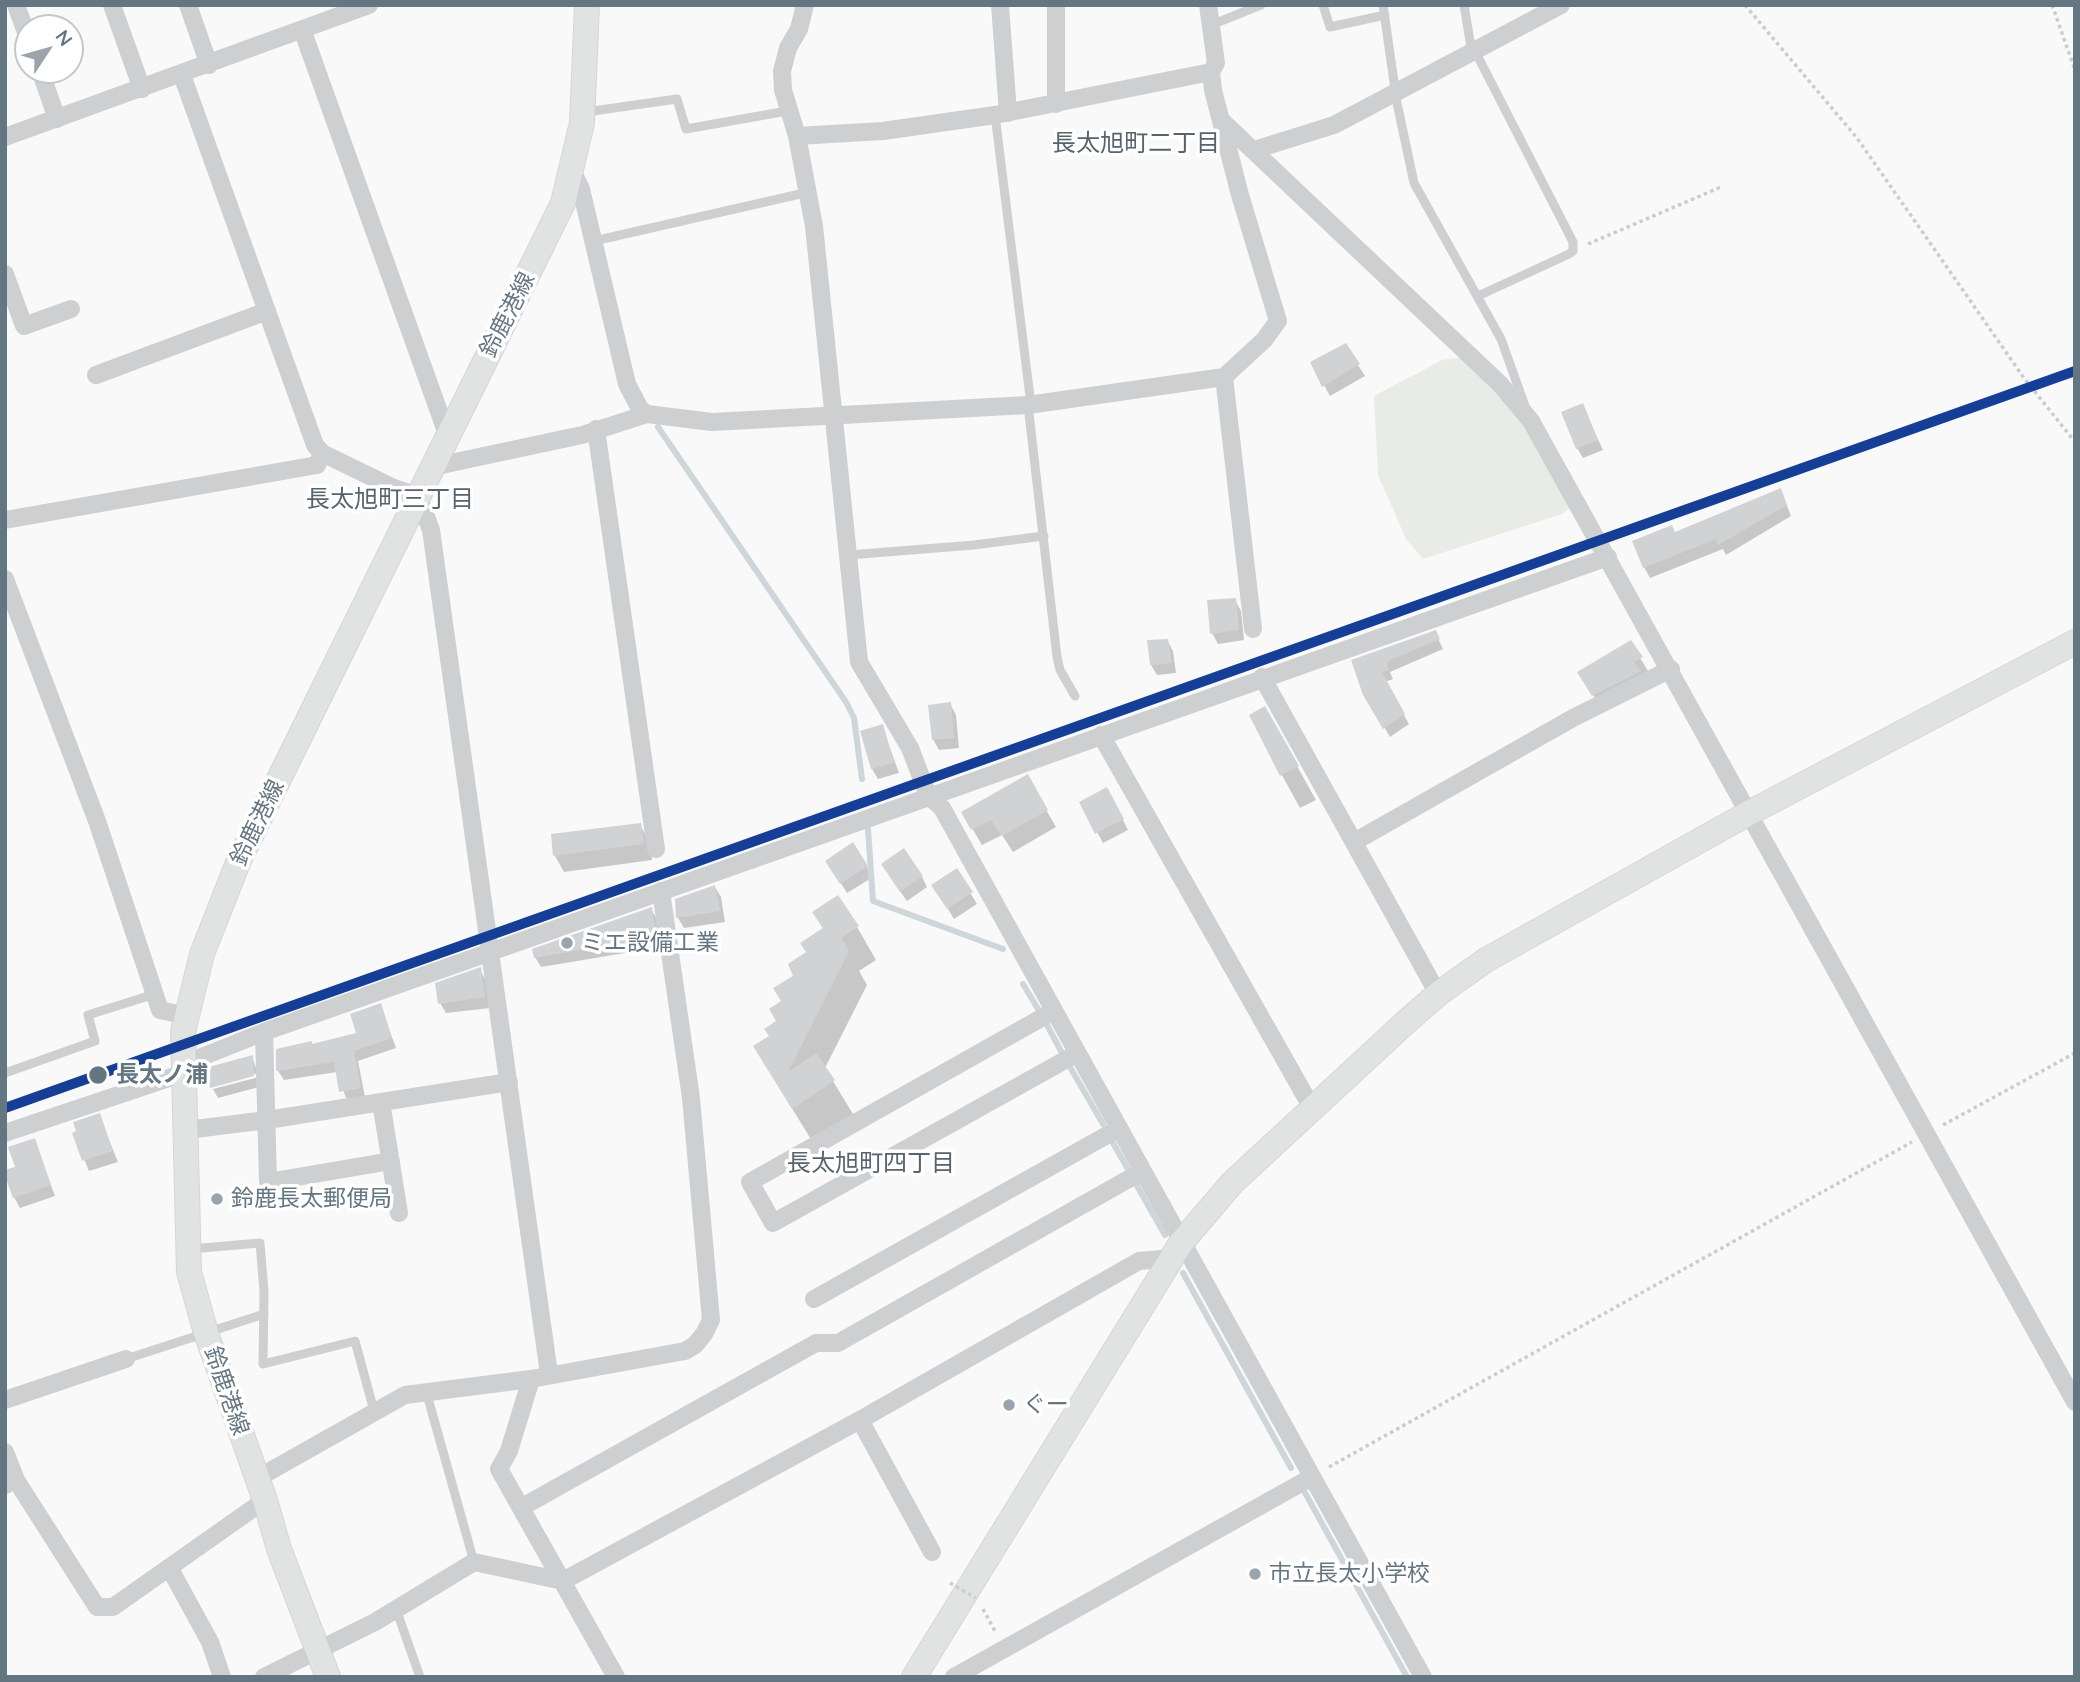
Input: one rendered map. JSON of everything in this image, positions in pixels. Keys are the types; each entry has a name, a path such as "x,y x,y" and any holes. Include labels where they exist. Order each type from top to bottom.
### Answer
{"main road":[{"name":"鈴鹿港線","path":"328,1677 279,1549 261,1489 206,1333 189,1272 183,1032 202,954 239,860 447,433 563,203 573,173 583,113 587,5"},
{"path":"914,1677 1176,1250 1232,1184 1438,994 1486,960 1749,813 2075,642"}],"street":[{"path":"112,5 142,89"},
{"path":"187,5 209,65"},
{"path":"5,137 303,32 304,28 369,5"},
{"path":"805,5 782,71 787,111 797,136 809,192 822,288 859,662 910,748 928,796 942,808 1118,1129 1141,1172 1176,1250 1312,1477 1423,1677"},
{"path":"1000,5 1002,114"},
{"path":"432,467 582,435 647,414 712,422 1030,405 1224,377 1264,340 1278,321 1234,173 1211,72 1216,63 1208,5"},
{"path":"1254,150 1334,125 1561,5"},
{"path":"1056,8 1056,104"},
{"path":"303,32 447,433"},
{"path":"797,136 883,131 1002,114 1211,72"},
{"path":"182,75 316,446 322,453 394,488 418,496 431,530 549,1374"},
{"path":"45,84 57,119"},
{"path":"1222,121 1500,384 1531,421 1671,669 1925,1135 2075,1402"},
{"path":"573,173 581,189 627,384 640,409 647,414"},
{"path":"5,274 24,326 71,309"},
{"path":"96,374 267,311"},
{"path":"1224,377 1253,629"},
{"path":"596,429 656,849"},
{"path":"5,520 317,465 322,453"},
{"path":"5,1133 184,1069 264,1032 1608,556"},
{"path":"6,582 97,821 160,1010 187,1016"},
{"path":"1354,842 1561,724 1671,669"},
{"path":"1262,677 1438,994"},
{"path":"1101,735 1150,817 1312,1108"},
{"path":"5,1452 10,1482 97,1607 113,1607 170,1569 261,1489 374,1411 405,1395 531,1379 685,1351 695,1345 711,1320 691,1098 661,891"},
{"path":"1052,1012 750,1182 773,1223 1076,1054"},
{"path":"264,1032 268,1182 391,1161"},
{"path":"187,1130 267,1121 509,1082"},
{"path":"381,1102 400,1213"},
{"path":"814,1298 1118,1129"},
{"path":"522,1507 816,1343 838,1343 1141,1172"},
{"path":"264,1677 318,1652 474,1562 539,1579 563,1581 860,1420 1139,1261 1176,1250"},
{"path":"5,1400 126,1359"},
{"path":"531,1379 509,1451 499,1469 616,1677"},
{"path":"860,1420 932,1552"},
{"path":"954,1677 1312,1477"},
{"path":"170,1569 210,1642 222,1677"}],"lane":[{"path":"1211,25 1261,5"},
{"path":"1323,5 1330,27 1384,10 1413,183 1501,339 1531,421"},
{"path":"1464,5 1474,52 1571,235 1573,251 1478,296"},
{"path":"583,113 677,99 686,129 787,111"},
{"path":"1002,114 1057,657 1060,670 1075,696"},
{"path":"594,241 809,192"},
{"path":"849,555 974,545 1044,536"},
{"path":"5,1073 95,1041 89,1016 155,994"},
{"path":"189,1249 260,1243 264,1314 263,1364 355,1341 374,1411"},
{"path":"126,1359 264,1314"},
{"path":"426,1391 474,1562"},
{"path":"396,1609 420,1677"}],"path":[{"path":"1745,5 1857,138 2024,378 2075,442"},
{"path":"2052,5 2075,70"},
{"path":"1573,251 1721,187"},
{"path":"1312,1477 2075,1053"},
{"path":"950,1583 976,1598 996,1632"}],"shaded area":[{"path":"1465,357 1522,416 1572,506 1562,514 1423,559 1406,539 1378,475 1374,396 1442,360"}],"building":[{"path":"1346,343 1360,364 1322,387 1310,362"},
{"path":"1583,403 1598,440 1576,449 1561,412"},
{"path":"1781,488 1787,505 1718,545 1716,539 1643,568 1632,541 1672,525 1675,532"},
{"path":"1236,598 1239,630 1210,634 1207,600"},
{"path":"1436,630 1440,639 1386,662 1389,670 1382,672 1405,714 1383,729 1363,695 1351,660"},
{"path":"1168,639 1172,663 1150,665 1147,640"},
{"path":"1631,640 1643,657 1634,662 1641,671 1592,696 1577,672"},
{"path":"951,702 954,738 932,740 928,705"},
{"path":"1265,706 1299,766 1280,776 1249,715"},
{"path":"883,724 894,763 871,769 860,731"},
{"path":"1028,774 1048,810 1002,836 991,820 971,830 961,812"},
{"path":"1107,787 1124,819 1095,834 1079,802"},
{"path":"641,823 644,844 553,856 551,834"},
{"path":"853,842 868,866 840,884 825,861"},
{"path":"904,848 923,876 900,892 881,864"},
{"path":"957,868 973,892 947,909 931,885"},
{"path":"715,885 720,911 676,918 675,899"},
{"path":"838,895 859,926 841,938 849,951 788,1072 816,1053 835,1080 792,1109 753,1046 769,1036 764,1029 776,1021 769,1009 781,1001 773,988 793,976 788,964 806,952 800,943 823,928 812,912"},
{"path":"652,907 656,937 534,958 532,949"},
{"path":"481,967 485,997 438,1004 435,983"},
{"path":"381,1003 392,1038 354,1051 361,1088 339,1092 334,1062 276,1071 276,1049 312,1041 312,1044 356,1033 350,1014"},
{"path":"253,1055 254,1076 210,1088 205,1068"},
{"path":"100,1113 113,1151 82,1161 72,1133 76,1131 73,1122"},
{"path":"35,1138 51,1185 13,1198 5,1176 5,1170 15,1167 8,1147"}],"waterway":[{"path":"658,427 846,702 854,718 862,779"},
{"path":"868,829 873,901 1003,949"},
{"path":"1023,984 1038,1009"},
{"path":"1047,1025 1061,1051"},
{"path":"1070,1067 1103,1124"},
{"path":"1113,1143 1128,1169"},
{"path":"1136,1184 1165,1235"},
{"path":"1183,1273 1291,1468"},
{"path":"1304,1491 1407,1677"}],"transit line":[{"path":"5,1108 2075,371"}],"place":[{"name":"ミエ設備工業","path":"567,943"},
{"name":"長太ノ浦","path":"98,1075"},
{"name":"鈴鹿長太郵便局","path":"217,1199"},
{"name":"ぐー","path":"1009,1405"},
{"name":"市立長太小学校","path":"1255,1574"}],"district":[{"name":"長太旭町二丁目","path":"1136,144"},
{"name":"長太旭町三丁目","path":"390,500"},
{"name":"長太旭町四丁目","path":"871,1164"}]}
